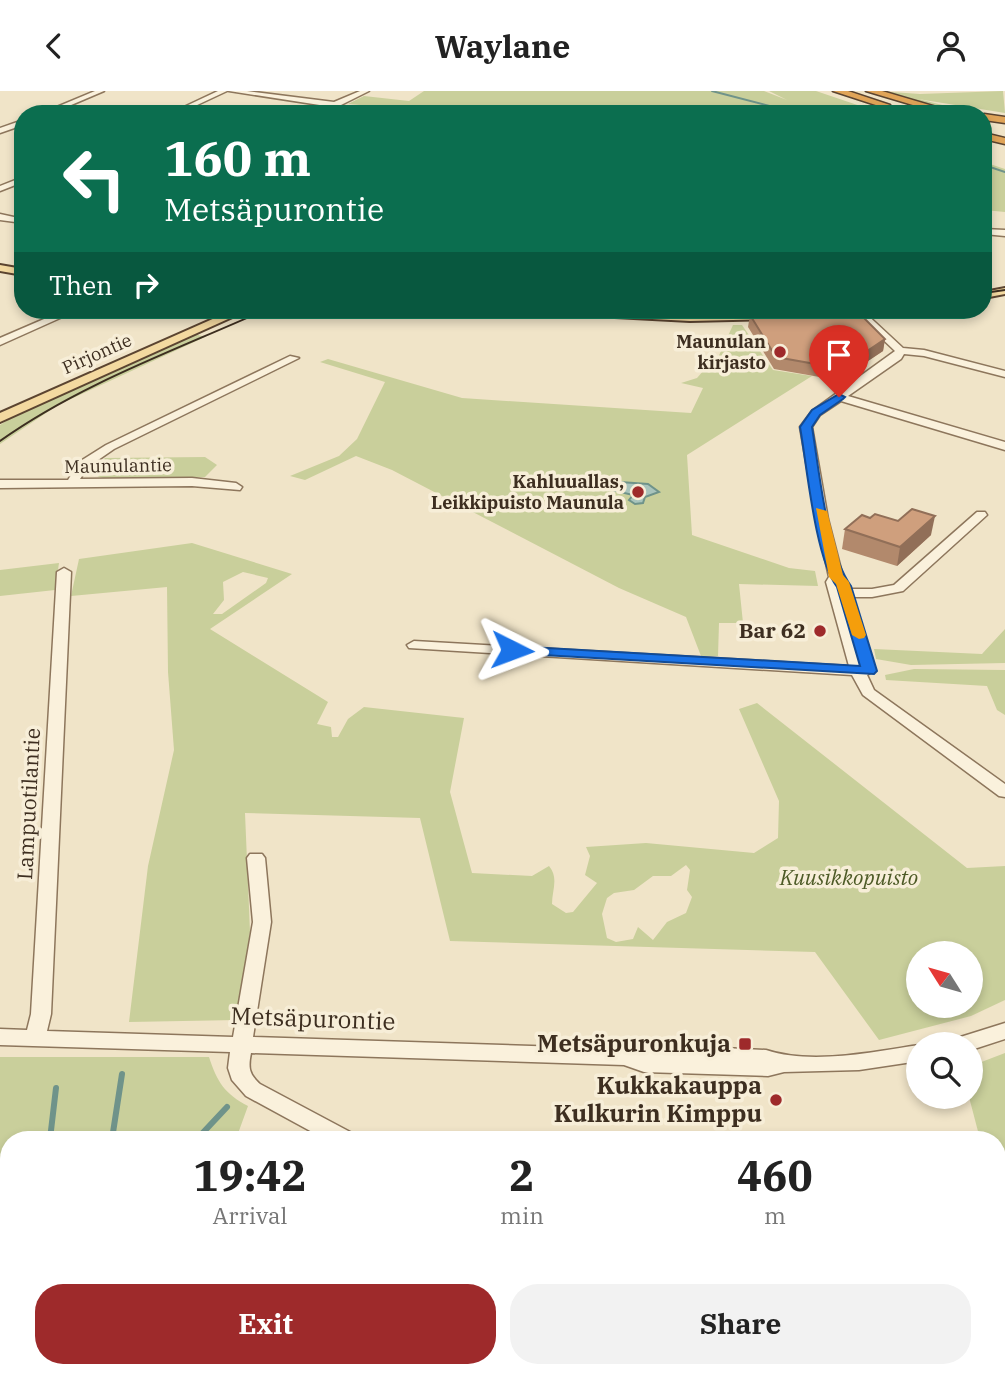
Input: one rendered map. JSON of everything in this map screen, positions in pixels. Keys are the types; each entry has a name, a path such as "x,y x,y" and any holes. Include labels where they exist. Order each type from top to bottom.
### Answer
{"highway":[{"path":"838,91 904,105"},
{"path":"871,91 913,105"},
{"path":"855,94 882,105"},
{"path":"855,94 888,105"}],"main road":[{"name":"Pirjontie","path":"3,419 220,319"}],"street":[{"path":"66,105 101,91"},
{"path":"192,105 224,91"},
{"path":"232,91 337,104 366,91"},
{"path":"0,342 52,319"},
{"path":"866,319 900,351 924,352 1005,374"},
{"path":"900,351 897,357 816,413 806,427 822,519 836,577 833,582 841,593 868,692 1005,792"},
{"path":"71,484 83,465 110,447 294,358"},
{"path":"839,397 1005,446"},
{"name":"Maunulantie","path":"0,484 192,482 236,487"},
{"path":"841,593 898,588 981,516"},
{"name":"Lampuotilantie","path":"35,1038 41,1014 64,572"},
{"path":"414,645 863,671"},
{"path":"256,858 262,922 238,1068 242,1080 253,1090 329,1131"},
{"path":"983,1038 1005,1031"},
{"name":"Metsäpurontie","path":"0,1037 625,1057 644,1064 748,1068 859,1062 906,1055"}],"green space":[{"path":"424,91 764,91 787,100 769,91 816,91 857,105 348,104 364,96 409,101"},
{"path":"877,91 920,94 1003,91 1005,113 992,111 992,105 955,105 918,99 942,105"},
{"path":"992,165 1005,169 1005,212 992,211"},
{"path":"733,325 742,325 773,370 812,376 687,455 692,535 789,568 815,571 818,586 739,584 743,623 719,623 718,656 701,656 686,617 619,588 392,470 356,456 305,480 290,476 339,456 357,439 385,382 320,362 328,359 462,398 691,413 703,388 681,383 697,378 711,362 716,362"},
{"path":"195,334 205,337 58,405 0,444 0,425 8,420"},
{"path":"205,457 217,465 205,477 106,479 91,474 105,458"},
{"name":"Kuusikkopuisto","path":"192,543 292,574 210,629 328,702 317,724 331,727 332,737 338,737 348,719 364,707 464,718 450,792 472,873 532,876 549,866 554,880 552,904 566,913 573,912 597,883 585,875 590,856 586,847 646,843 754,853 778,838 779,801 739,709 757,703 967,868 1005,866 1005,1000 984,1010 984,941 906,941 906,1019 960,1019 879,1040 815,952 450,941 420,818 245,813 250,932 237,1020 129,1022 148,866 174,750 168,672 167,587 71,596 79,559","holes":["243,572 268,578 266,583 222,614 213,614 224,600 223,582","686,865 690,870 687,890 692,897 686,913 667,922 653,940 638,927 633,939 616,942 607,938 602,914 607,898 614,893 634,890 653,876 671,876"]},
{"path":"59,563 55,590 0,596 0,570"},
{"path":"1005,629 1005,663 911,665 876,659 874,649 982,654"},
{"path":"914,669 1005,670 1005,715 997,710 987,686 886,680 885,675"},
{"path":"1005,1053 1005,1131 978,1131 972,1109 983,1109 983,1061"},
{"path":"0,1057 209,1057 223,1086 233,1097 248,1106 239,1131 0,1131"}],"water":[{"name":"Kahluuallas, Leikkipuisto Maunula","path":"613,484 648,484 659,492 645,497 643,503 635,504 629,500 633,495 612,490"}],"building":[{"path":"752,319 865,319 885,339 854,360 860,362 849,370 776,357"},
{"path":"912,509 935,516 900,547 845,529 862,515 870,518 875,514 898,521"}],"waterway":[{"path":"712,91 766,105"},
{"path":"992,168 1005,172"},
{"path":"113,1131 122,1074"},
{"path":"51,1131 56,1088"},
{"path":"204,1131 227,1107"}],"tram line":[{"path":"992,292 1005,290"},
{"path":"0,441 96,385 244,319"}],"slow traffic":[{"path":"821,511 836,577 842,582 859,635"}],"place":[{"name":"Maunulan kirjasto","path":"780,352"},
{"name":"Kahluuallas, Leikkipuisto Maunula","path":"638,492"},
{"name":"Bar 62","path":"820,631"},
{"name":"Metsäpuronkuja","path":"745,1044"},
{"name":"Kukkakauppa Kulkurin Kimppu","path":"776,1100"}],"route":[{"path":"512,650 869,671 844,586 836,577 808,449 808,422 839,397"}]}
